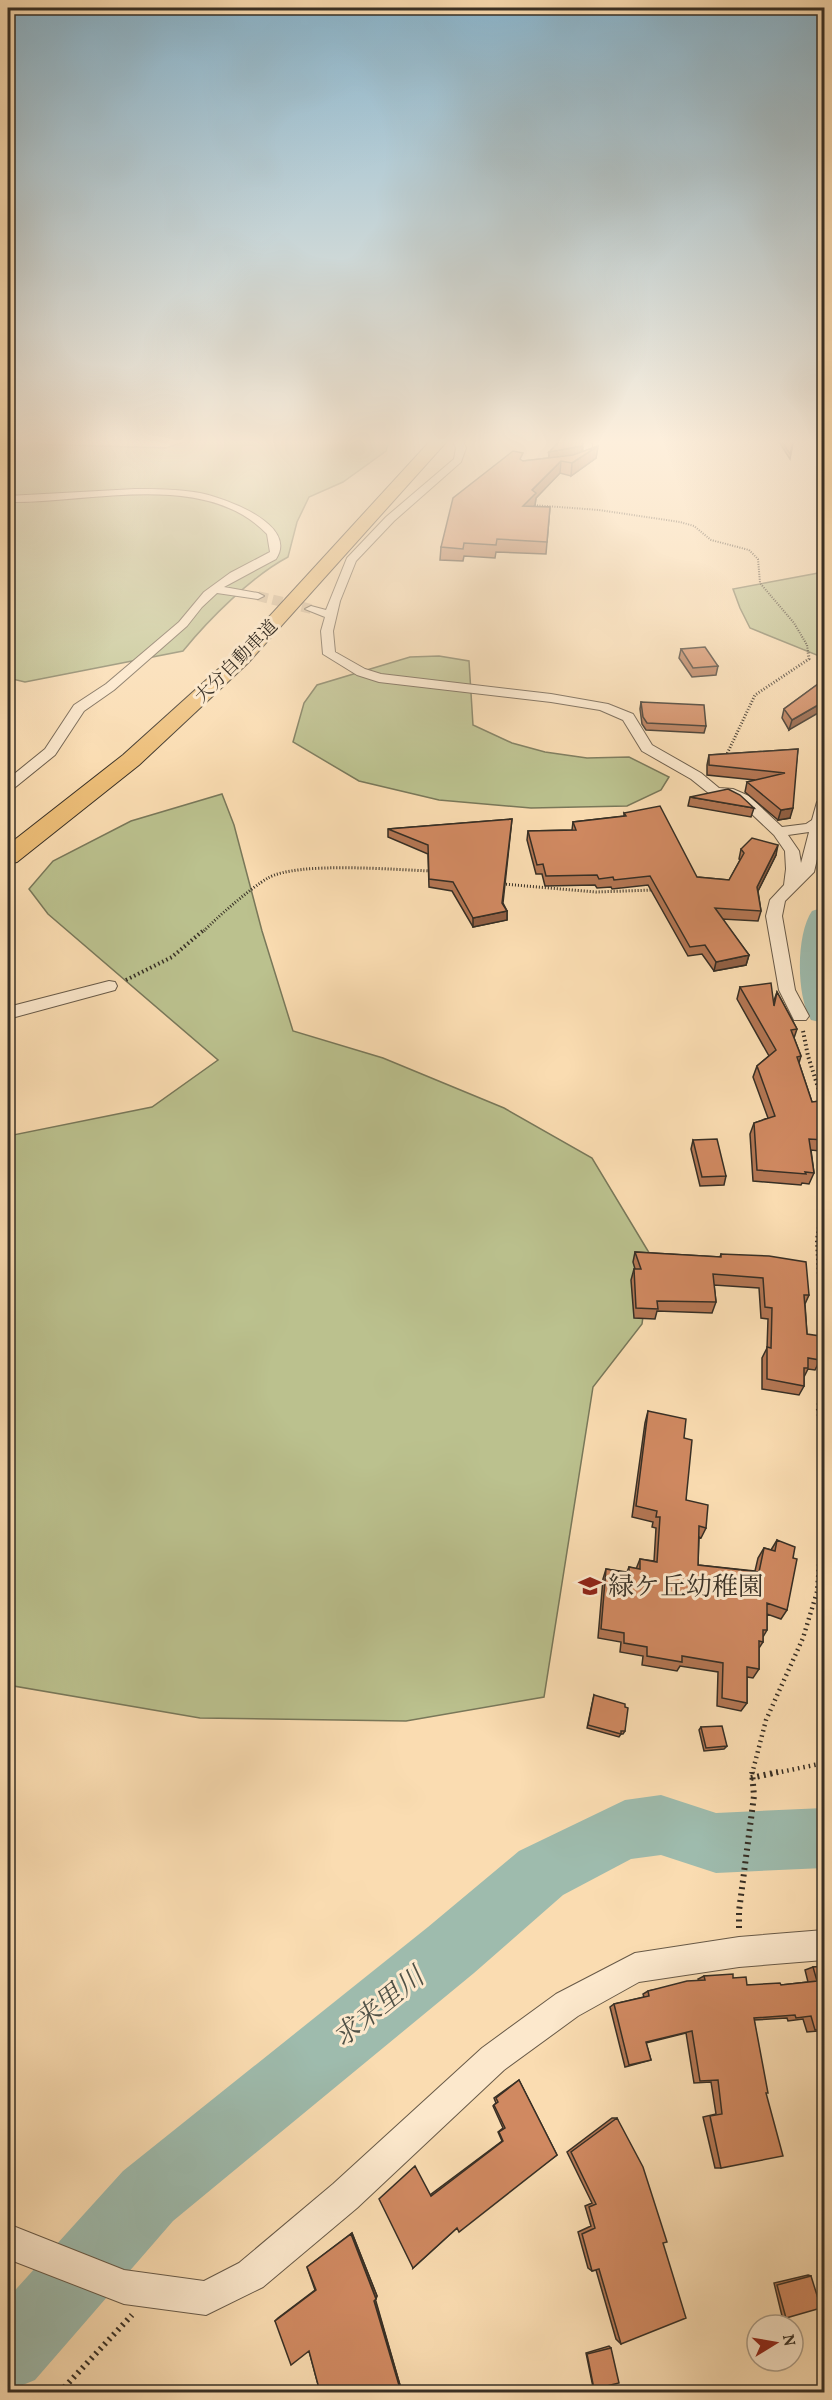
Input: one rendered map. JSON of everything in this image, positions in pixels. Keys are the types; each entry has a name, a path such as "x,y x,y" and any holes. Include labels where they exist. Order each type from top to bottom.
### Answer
{"highway":[{"name":"大分自動車道","path":"8,834 110,755 221,655 327,551"},
{"name":"大分自動車道","path":"8,857 131,760 241,659 339,551"}],"street":[{"path":"8,786 50,752 79,708 110,687 183,624 194,614 199,603 228,578 272,557 275,551"},
{"path":"360,551 351,560 330,615 327,631 328,654 361,672 379,678 415,684 484,689 603,707 628,717 647,748 696,776 716,792 728,792 744,799 779,832 792,851 794,869 792,885"},
{"path":"215,589 258,596"},
{"path":"311,609 330,615"},
{"path":"800,1016 787,990 774,916 778,900 792,885 801,880 806,872 825,802"},
{"path":"779,832 810,828 819,822"},
{"path":"8,1013 109,987"},
{"path":"12,2243 140,2289 206,2298 251,2275 345,2196 493,2059 567,2005 635,1968 739,1952 825,1945"}],"path":[{"path":"726,759 727,752 755,695 809,659 807,645 794,623 760,583 758,559 750,551"},
{"path":"109,987 143,974 166,960 202,934 210,924 268,878 283,873 336,868 441,872"},
{"path":"494,883 559,891 611,892 662,889"},
{"path":"800,1016 808,1056 825,1106"},
{"path":"825,1193 816,1242 818,1281 825,1317"},
{"path":"825,1382 818,1407 824,1452 825,1489"},
{"path":"739,1911 754,1796 751,1778 766,1720 803,1638 817,1592 825,1498"},
{"path":"751,1778 825,1763"},
{"path":"60,2392 140,2289"}],"green space":[{"path":"8,551 290,551 288,557 260,575 232,599 205,625 183,651 25,682 8,678"},
{"path":"824,572 824,658 750,628 733,589"},
{"path":"439,656 469,661 473,725 512,743 545,752 587,758 629,757 669,777 661,790 627,806 531,808 439,800 359,781 293,742 304,703 317,685 410,657"},
{"path":"222,794 234,825 262,931 293,1031 383,1058 504,1108 592,1158 651,1256 642,1324 593,1387 544,1697 406,1721 200,1718 8,1685 8,1136 152,1107 218,1060 48,914 29,889 53,861 131,821"}],"building":[{"path":"705,647 718,666 693,668 681,649"},
{"path":"825,678 825,701 792,720 784,709"},
{"path":"641,702 704,705 706,726 647,723 643,717"},
{"path":"798,749 793,808 781,810 747,782 785,773 709,765 709,755"},
{"path":"728,789 740,795 754,808 690,797"},
{"path":"660,806 697,877 729,880 744,853 741,849 752,838 778,845 757,887 761,911 715,908 749,955 716,962 705,945 690,947 650,876 614,880 613,877 599,879 597,875 546,876 543,864 537,865 528,831 576,830 573,822 626,816 624,813"},
{"path":"512,819 502,903 507,911 473,918 453,882 429,879 428,845 388,829"},
{"path":"771,983 774,1006 777,992 797,1029 791,1030 801,1056 797,1057 812,1102 820,1101 825,1140 809,1139 814,1173 757,1170 754,1123 775,1116 757,1066 776,1050 740,987"},
{"path":"717,1139 726,1176 702,1177 693,1140"},
{"path":"635,1252 721,1257 721,1254 769,1256 806,1262 809,1295 804,1295 807,1334 820,1336 820,1360 808,1358 808,1368 804,1368 804,1386 767,1379 767,1347 771,1348 772,1308 765,1307 763,1278 713,1274 716,1302 657,1301 658,1309 636,1308 634,1269 641,1269"},
{"path":"648,1411 686,1419 684,1438 692,1440 686,1500 708,1505 706,1528 699,1526 698,1565 759,1572 764,1548 775,1551 777,1540 795,1547 793,1558 797,1559 787,1610 767,1603 767,1630 763,1630 763,1642 759,1641 759,1669 747,1667 747,1703 722,1698 723,1663 682,1656 682,1662 647,1656 647,1647 624,1643 624,1633 601,1629 606,1569 629,1573 629,1567 640,1569 640,1559 657,1562 660,1517 656,1517 657,1511 636,1506"},
{"path":"594,1695 625,1704 628,1708 625,1731 621,1731 621,1734 588,1725"},
{"path":"722,1726 727,1746 706,1748 701,1727"},
{"path":"825,1966 825,2029 815,2030 811,2016 754,2018 768,2093 766,2093 783,2156 721,2168 710,2116 722,2114 718,2080 700,2081 692,2031 646,2042 651,2060 629,2065 614,2004 649,1996 648,1991 687,1981 705,1980 704,1976 733,1974 733,1978 746,1977 747,1985 780,1983 781,1985 817,1981 813,1967"},
{"path":"519,2080 557,2155 459,2232 457,2228 413,2268 379,2199 415,2166 431,2196 503,2141 499,2132 505,2128 494,2105 498,2102 496,2098"},
{"path":"617,2118 643,2167 667,2242 663,2243 686,2318 621,2344 599,2269 592,2271 582,2234 595,2228 589,2207 596,2204 571,2152"},
{"path":"351,2234 376,2299 374,2301 401,2392 320,2392 309,2351 291,2365 275,2321 316,2290 307,2267"},
{"path":"811,2276 821,2308 804,2313 785,2313 777,2285"},
{"path":"611,2348 619,2383 594,2389 587,2354"}],"waterway":[{"name":"求来里川","path":"824,918 819,941 818,964 824,1011"},
{"name":"求来里川","path":"8,2353 148,2196 451,1950 541,1873 625,1830 661,1825 716,1843 824,1838"}],"tunnel":[{"path":"258,596 311,609"}],"place":[{"name":"緑ケ丘幼稚園","path":"590,1586"}]}
